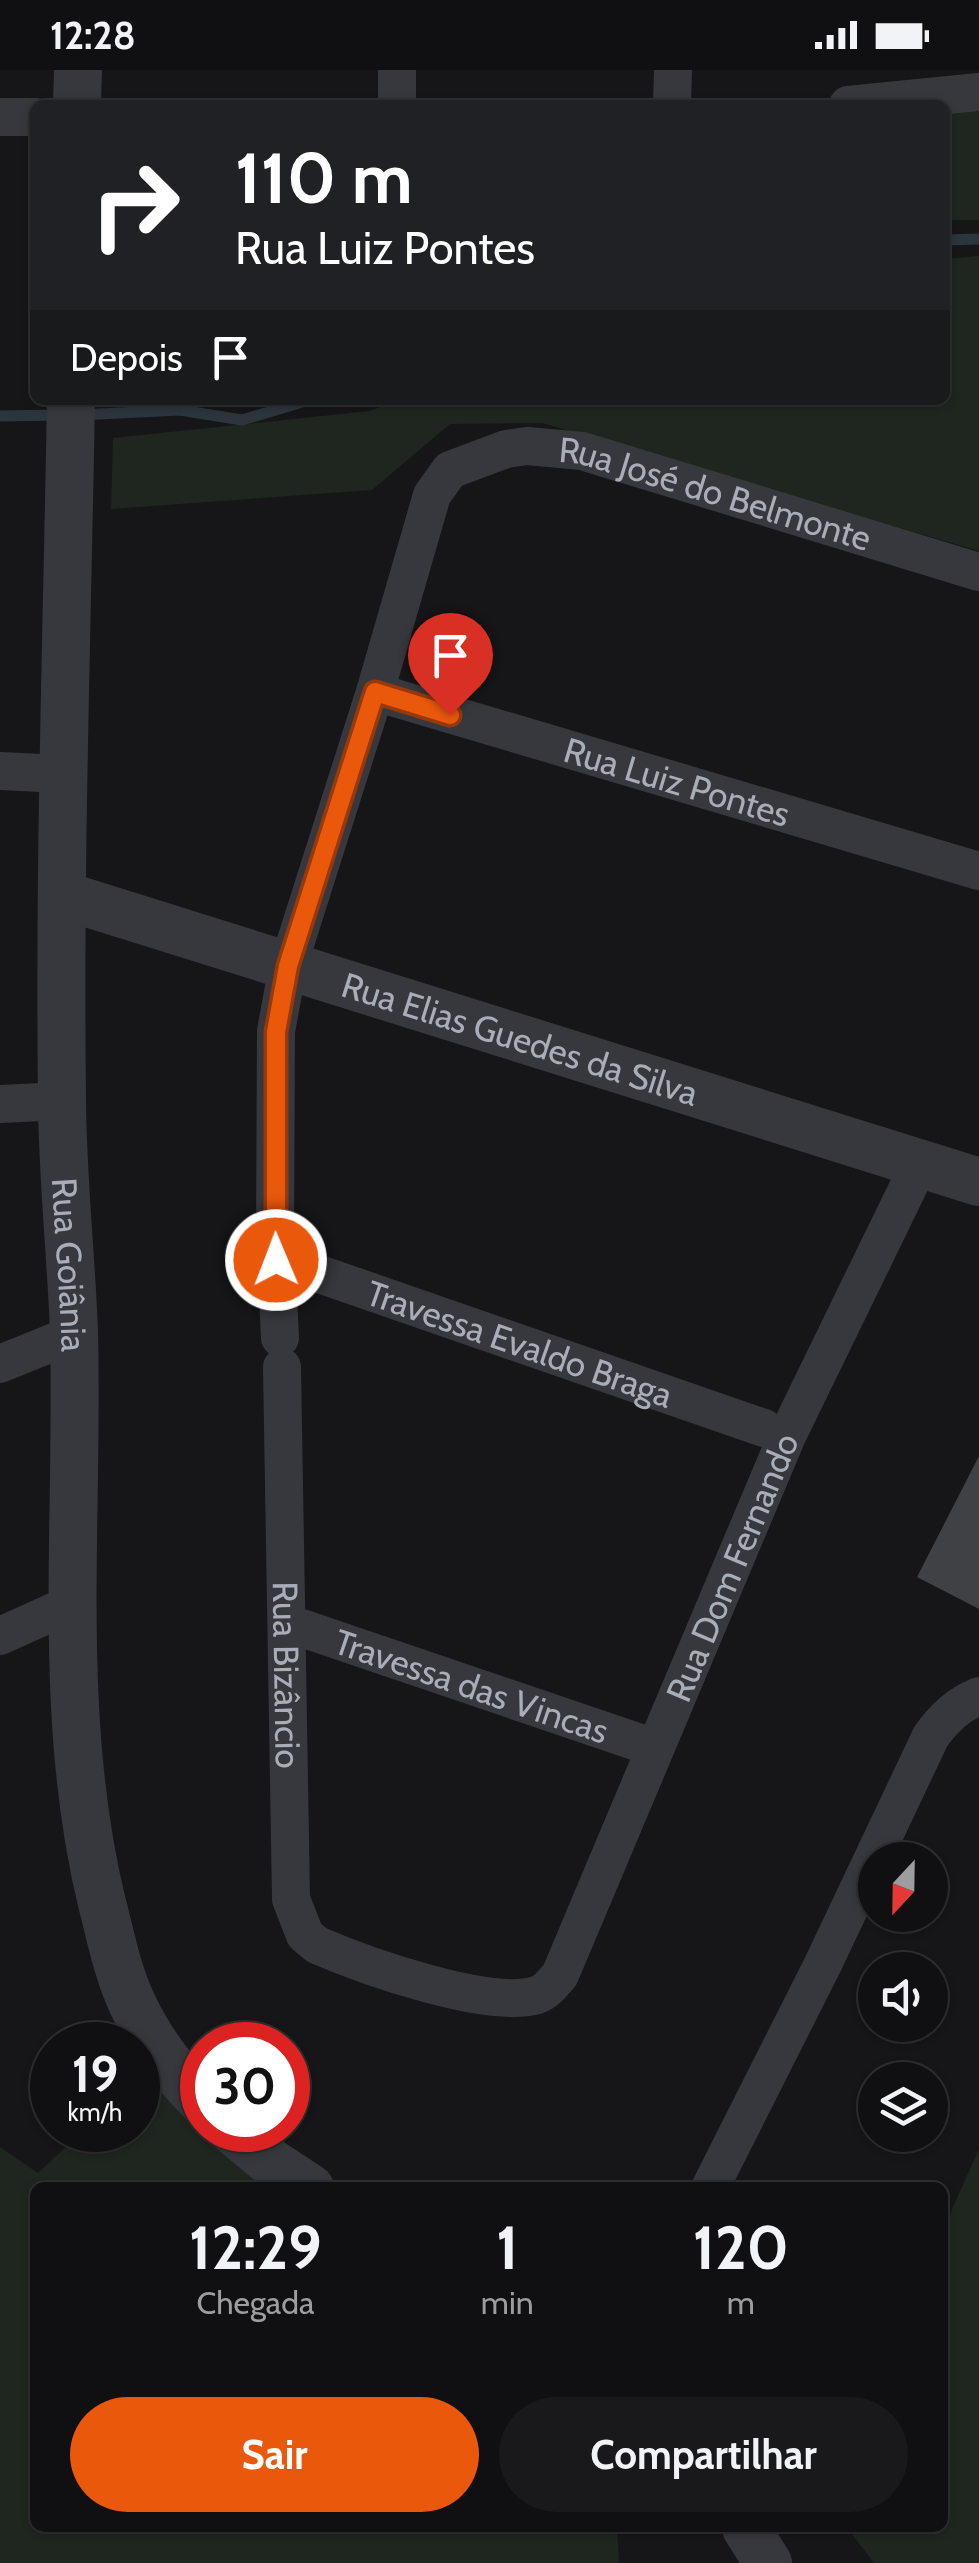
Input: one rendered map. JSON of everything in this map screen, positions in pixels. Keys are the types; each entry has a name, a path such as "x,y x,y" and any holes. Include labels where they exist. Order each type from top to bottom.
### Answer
{"street":[{"path":"77,100 78,70"},
{"path":"396,70 396,100"},
{"path":"672,70 672,100"},
{"path":"898,100 979,92"},
{"path":"0,117 30,117"},
{"name":"Rua Goiânia","path":"71,405 63,774 62,1101 74,1334 71,1604 82,1794 96,1879 119,1971 140,2019 180,2075"},
{"name":"Rua José do Belmonte","path":"450,470 527,446 582,451 979,572"},
{"name":"Rua Bizâncio","path":"450,470 432,495 414,547 375,692 288,966 276,1032 276,1260 291,1898 305,1936 341,1955 424,1982 474,1994 516,1998 542,1994 560,1975"},
{"name":"Rua Luiz Pontes","path":"375,692 979,871"},
{"path":"0,772 63,774"},
{"name":"Rua Elias Guedes da Silva","path":"62,894 979,1182"},
{"path":"0,1104 62,1101"},
{"name":"Rua Dom Fernando","path":"560,1975 787,1436 919,1165"},
{"name":"Travessa Evaldo Braga","path":"276,1260 764,1428"},
{"path":"0,1364 74,1334"},
{"path":"0,1636 71,1604"},
{"name":"Travessa das Vincas","path":"286,1623 655,1748"},
{"path":"713,2182 932,1736 962,1703 979,1696"},
{"path":"258,2152 301,2182"},
{"path":"749,2532 768,2563"}],"shaded area":[{"path":"979,108 979,220 950,220 950,110"},
{"path":"979,256 979,551 542,423 450,424 372,490 111,509 113,438 369,411 385,405 950,405 950,259"},
{"path":"160,2090 180,2106 180,2152 241,2152 280,2182 30,2182 30,2532 617,2532 619,2563 0,2563 0,2147 38,2173 60,2152 160,2152"},
{"path":"979,2149 979,2563 874,2563 850,2532 948,2532 948,2218"}],"building":[{"path":"979,1456 979,1609 917,1577"}],"waterway":[{"path":"950,240 979,239"},
{"path":"79,415 180,410 242,420 292,405"},
{"path":"0,416 61,415"}],"route":[{"path":"276,1260 276,1032 288,966 375,692 450,715"}]}
